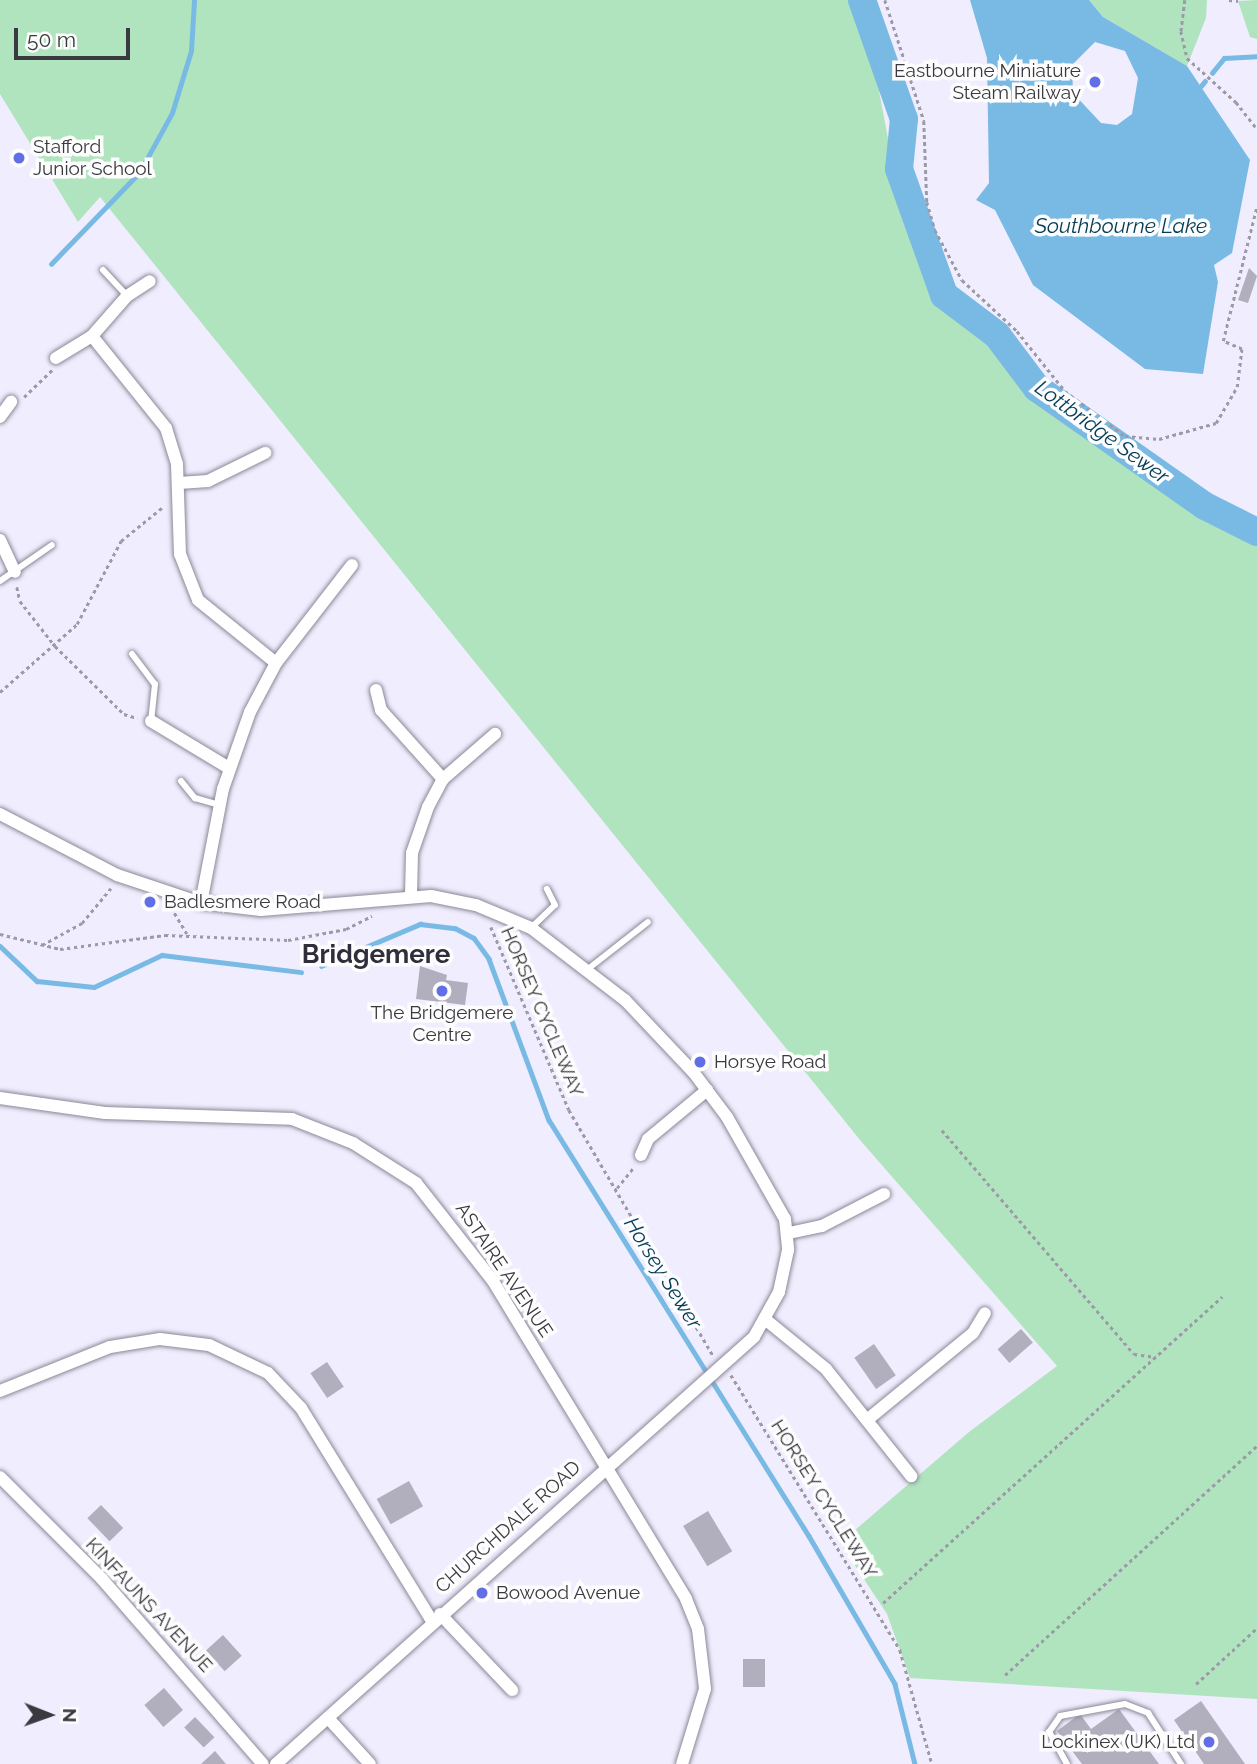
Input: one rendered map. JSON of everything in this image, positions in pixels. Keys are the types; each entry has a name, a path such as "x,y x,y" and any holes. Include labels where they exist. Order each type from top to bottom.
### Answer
{"street":[{"path":"56,358 92,336 127,296 150,281"},
{"path":"92,336 166,428 179,483 177,503 180,554 198,600 276,663"},
{"path":"0,417 11,402"},
{"path":"179,483 208,481 265,453"},
{"path":"0,540 15,572"},
{"path":"201,903 219,805 229,768 276,663 352,565"},
{"path":"376,690 382,710 443,779"},
{"path":"151,721 229,768"},
{"path":"411,895 412,853 443,779 495,734"},
{"path":"0,814 117,875 201,903 272,910 411,895 476,905 531,928 588,969 659,1033 707,1090 779,1205 789,1233 779,1292 766,1320 814,1357 911,1476"},
{"path":"641,1155 648,1139 707,1090"},
{"name":"ASTAIRE AVENUE","path":"0,1098 104,1113 292,1119 383,1159 416,1183 469,1245 606,1465 686,1600 698,1629 705,1689 682,1764"},
{"path":"789,1233 822,1226 884,1194"},
{"path":"867,1420 973,1333 985,1313"},
{"name":"CHURCHDALE ROAD","path":"276,1764 606,1465 719,1368 766,1320"},
{"path":"0,1391 110,1348 160,1339 208,1345 268,1373 301,1408 436,1617 512,1690"},
{"name":"KINFAUNS AVENUE","path":"0,1477 102,1579 264,1764"},
{"path":"328,1718 370,1764"}],"lane":[{"path":"103,270 127,296"},
{"path":"0,581 52,545"},
{"path":"132,654 155,684 151,721"},
{"path":"181,780 195,798 219,805"},
{"path":"531,928 555,905 547,889"},
{"path":"588,969 648,922"},
{"path":"1068,1764 1049,1732 1060,1716 1125,1704 1148,1713 1181,1764"}],"path":[{"path":"886,0 924,121 927,202 935,230 962,280 1017,331 1065,391 1125,436 1158,439 1216,423 1237,387 1242,349 1223,341 1257,206"},
{"path":"1185,0 1181,31 1187,58 1236,102 1257,129"},
{"path":"1229,0 1238,1"},
{"path":"11,402 53,369 56,358"},
{"path":"0,692 55,646 86,609 121,541 145,519 177,503"},
{"path":"15,572 20,601 55,646 124,714 151,721"},
{"path":"42,946 89,917 117,875"},
{"path":"162,892 187,934"},
{"path":"0,934 42,946 79,948 187,934 299,939 346,929 381,912"},
{"name":"HORSEY CYCLEWAY","path":"485,921 496,933 569,1110 617,1188 719,1368 900,1650 932,1764"},
{"path":"942,1130 1134,1354 1156,1357"},
{"path":"617,1188 641,1155"},
{"path":"883,1603 1223,1297"},
{"path":"1005,1675 1257,1447"},
{"path":"1196,1684 1257,1628"}],"green space":[{"path":"0,0 862,0 889,144 944,295 997,335 1037,388 1205,506 1257,532 1257,1699 910,1678 887,1614 840,1543 969,1432 1057,1366 860,1140 100,197 78,222 0,94"},
{"path":"1089,0 1207,0 1206,18 1187,66 1103,17"},
{"path":"1257,0 1257,39 1250,37 1238,1"}],"water":[{"name":"Southbourne Lake","path":"970,0 1089,0 1103,17 1187,66 1250,160 1232,253 1214,265 1218,282 1203,374 1145,369 1033,285 995,210 976,200 989,183 987,58","holes":["1095,42 1125,51 1138,78 1132,114 1117,125 1101,123 1073,93 1072,65"]}],"building":[{"path":"1249,268 1257,276 1248,303 1238,300"},
{"name":"The Bridgemere Centre","path":"420,966 447,975 446,980 468,983 465,1005 416,999"},
{"path":"1021,1329 1033,1343 1009,1363 998,1349"},
{"path":"874,1344 896,1375 876,1389 854,1358"},
{"path":"327,1362 344,1387 327,1398 310,1373"},
{"path":"409,1481 423,1506 391,1524 377,1499"},
{"path":"101,1505 123,1528 110,1541 87,1518"},
{"path":"708,1511 732,1551 707,1566 683,1526"},
{"path":"223,1635 242,1656 225,1671 206,1650"},
{"path":"743,1659 765,1659 765,1687 743,1687"},
{"path":"164,1688 183,1710 163,1727 144,1705"},
{"name":"Lockinex (UK) Ltd","path":"1201,1701 1245,1764 1204,1764 1174,1720"},
{"path":"1119,1709 1159,1764 1082,1764 1057,1731 1080,1714 1091,1729"},
{"path":"195,1717 214,1737 204,1748 184,1727"},
{"path":"215,1751 226,1764 201,1764"}],"waterway":[{"path":"51,264 139,173 172,113 191,51 194,0"},
{"name":"Lottbridge Sewer","path":"862,0 904,119 899,169 944,295 997,335 1037,388 1205,506 1257,532"},
{"path":"1212,73 1224,58 1257,56"},
{"path":"1201,86 1205,81"},
{"name":"Horsey Sewer","path":"321,966 420,924 455,928 474,938 489,959 549,1120 809,1536 895,1684 915,1764"},
{"name":"Horsey Sewer","path":"0,946 37,981 94,987 162,955 301,972"}],"place":[{"name":"Eastbourne Miniature Steam Railway","path":"1095,82"},
{"name":"Stafford Junior School","path":"19,158"},
{"name":"Badlesmere Road","path":"150,902"},
{"name":"The Bridgemere Centre","path":"442,991"},
{"name":"Horsye Road","path":"700,1062"},
{"name":"Bowood Avenue","path":"482,1593"},
{"name":"Lockinex (UK) Ltd","path":"1209,1742"}],"district":[{"name":"Bridgemere","path":"376,955"}]}
